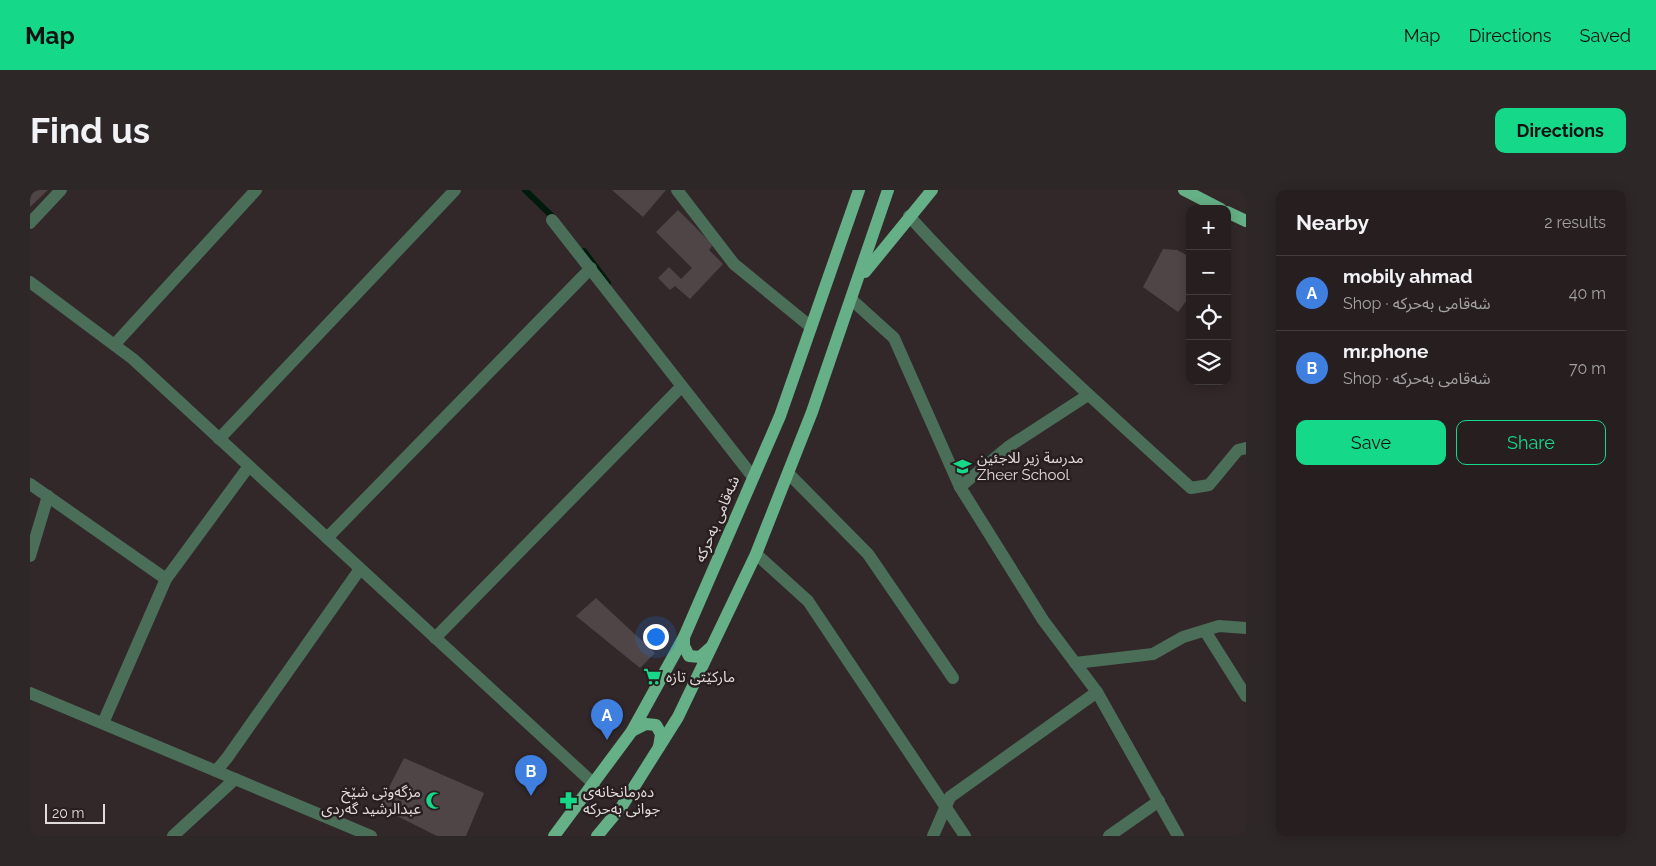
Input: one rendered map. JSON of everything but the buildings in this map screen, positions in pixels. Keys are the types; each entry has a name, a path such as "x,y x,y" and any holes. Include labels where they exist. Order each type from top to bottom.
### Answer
{"main road":[{"name":"شەقامی بەحرکە","path":"554,836 632,731 684,637 780,416 859,190"},
{"path":"597,836 622,806 658,751 696,683 756,554 852,300 888,190"},
{"path":"858,280 932,190"},
{"path":"1184,190 1213,205"},
{"path":"1231,214 1246,221"},
{"path":"684,637 684,646 689,656 700,657 711,648"},
{"path":"632,731 646,724 656,725 661,734 658,751"}],"street":[{"path":"30,223 61,190"},
{"path":"114,344 256,190"},
{"path":"219,439 456,190"},
{"path":"677,190 734,264 812,327"},
{"path":"909,216 948,260 1045,356 1191,488 1209,485 1238,450 1246,448"},
{"path":"552,220 752,477"},
{"path":"327,538 591,268"},
{"path":"30,282 114,344 594,784"},
{"path":"852,300 894,338 960,487 1043,620 1097,692 1178,836"},
{"path":"435,638 681,387"},
{"path":"960,487 1008,448 1088,395"},
{"path":"103,723 166,579 249,466"},
{"path":"788,473 868,554 953,678"},
{"path":"30,484 166,579"},
{"path":"30,556 48,496"},
{"path":"756,554 808,601 965,836"},
{"path":"216,770 227,758 360,569"},
{"path":"1075,663 1153,654 1183,637 1219,626 1246,628"},
{"path":"1205,631 1246,696"},
{"path":"933,836 950,798 1097,692"},
{"path":"30,693 371,836"},
{"path":"172,836 235,779"},
{"path":"1109,836 1159,801"}],"waterway":[{"path":"525,190 555,219"},
{"path":"584,251 608,283"}],"place":[{"name":"مدرسة زير للاجئين Zheer School","path":"963,467"},
{"name":"مارکێتی تازە","path":"652,677"},
{"name":"mobily ahmad","path":"607,740"},
{"name":"mr.phone","path":"531,796"},
{"name":"مزگەوتی شێخ عبدالرشید گەردی","path":"435,801"},
{"name":"دەرمانخانەی جوانی بەحرکە","path":"569,801"}]}
